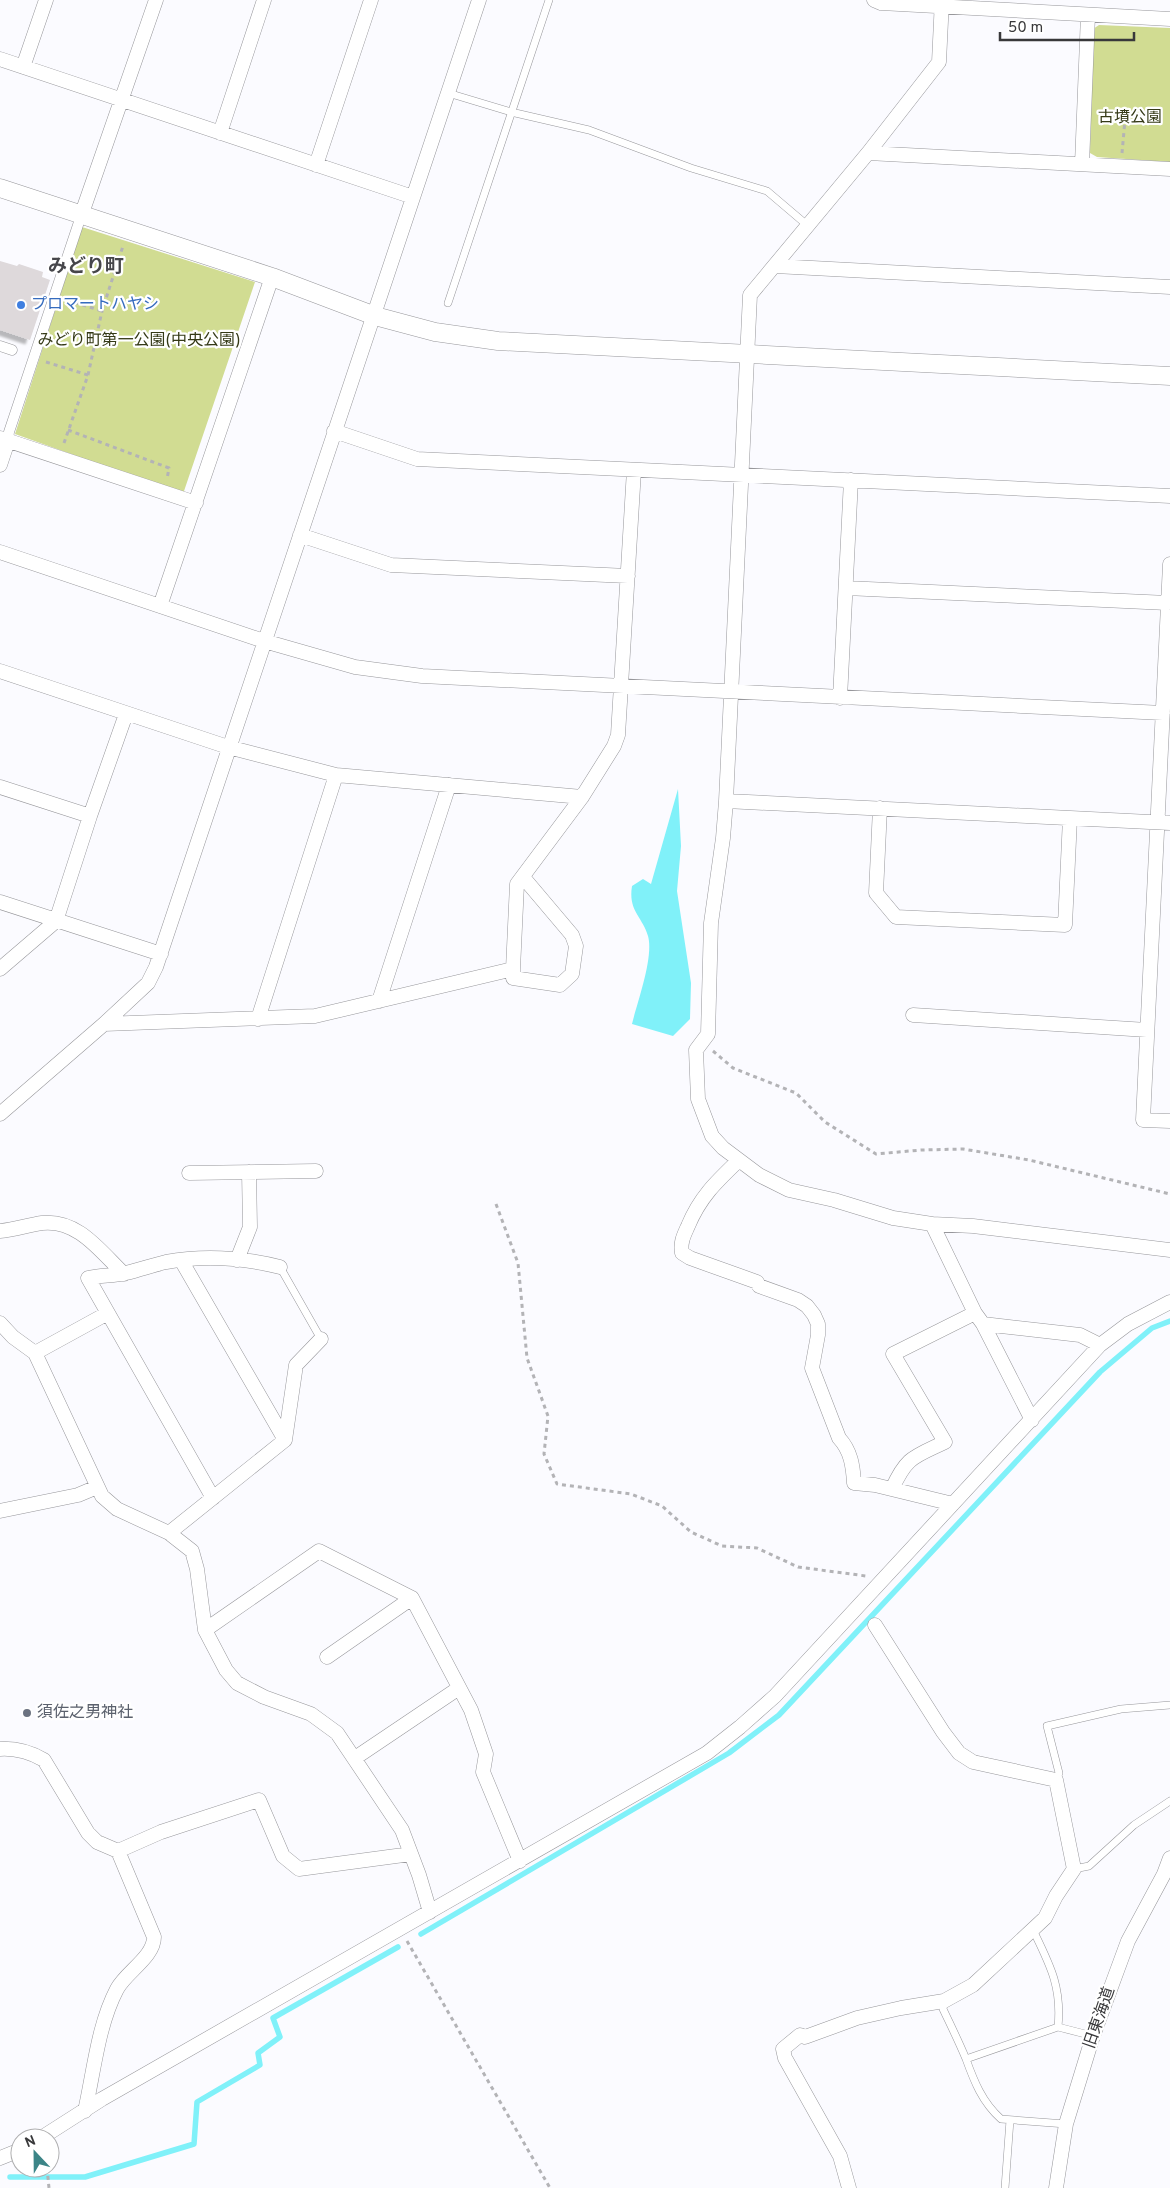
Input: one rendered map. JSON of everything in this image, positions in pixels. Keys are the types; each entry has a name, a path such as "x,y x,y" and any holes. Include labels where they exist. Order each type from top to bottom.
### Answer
{"street":[{"path":"23,67 46,0"},
{"path":"0,465 4,440 9,432 156,0"},
{"path":"220,133 264,0"},
{"path":"316,165 371,0"},
{"path":"0,1114 104,1024 148,983 161,954 228,747 334,431 375,316 479,0"},
{"path":"874,0 882,3 942,2 1041,6 1088,15 1170,19"},
{"path":"942,2 939,62 868,153 750,295 726,801 723,838 711,923 708,1034 696,1050 698,1100 712,1136 759,1176 790,1190 834,1200 894,1218 932,1224 973,1226 1170,1250"},
{"path":"1082,164 1088,15"},
{"path":"0,59 413,197"},
{"path":"868,153 1170,169"},
{"path":"0,188 272,277 375,316 435,332 498,341 1170,376"},
{"path":"775,266 1170,287"},
{"path":"160,606 272,277"},
{"path":"0,346 12,350"},
{"path":"334,431 418,459 1170,496"},
{"path":"4,440 196,503"},
{"path":"523,877 572,935 576,946 572,974 560,986 513,978 517,884 582,797 614,746 618,735 634,470"},
{"path":"840,698 851,480"},
{"path":"300,535 391,565 628,576"},
{"path":"0,552 264,642 355,667 374,670 422,676 1163,714"},
{"path":"1170,564 1163,714 1166,757 1164,823 1147,1030 1143,1120 1170,1121"},
{"path":"846,588 1168,603"},
{"path":"0,670 228,747 336,775 582,797"},
{"path":"0,969 56,921 126,714"},
{"path":"258,1019 336,775"},
{"path":"379,1001 449,785"},
{"path":"0,787 90,816"},
{"path":"726,801 1164,823"},
{"path":"880,808 876,893 896,917 1065,925 1070,818"},
{"path":"0,902 161,954"},
{"path":"104,1024 315,1016 513,969"},
{"path":"913,1015 1147,1030"},
{"path":"739,1160 705,1192 694,1211 682,1241 682,1253 690,1258 758,1282 759,1286 798,1300 807,1306 814,1315 818,1324 817,1343 812,1368 839,1438 846,1445 852,1460 854,1483 892,1488 952,1504"},
{"path":"189,1173 316,1171"},
{"path":"237,1260 250,1227 249,1172"},
{"path":"0,1231 41,1223 67,1225 81,1232 124,1274"},
{"path":"932,1224 1032,1420"},
{"path":"181,1260 285,1440"},
{"path":"213,1498 88,1278 106,1274 124,1274 166,1262 181,1260 252,1260 280,1267"},
{"path":"57,2128 102,2099 520,1861 707,1753 724,1741 775,1696 1100,1345 1128,1324 1170,1302"},
{"path":"35,1353 108,1313"},
{"path":"892,1488 902,1468 910,1459 945,1442 894,1354 979,1318 1080,1335 1100,1345"},
{"path":"0,1323 13,1337 35,1353 102,1496 117,1509 169,1533 192,1551 197,1568 205,1630 222,1662 237,1683 270,1700 311,1714 337,1733 402,1830 419,1875 430,1912"},
{"path":"169,1533 285,1440 296,1365 321,1339"},
{"path":"0,1510 78,1495 97,1487"},
{"path":"205,1630 319,1551 412,1598 470,1710 486,1754 483,1772 520,1861"},
{"path":"327,1657 412,1598"},
{"path":"849,2188 840,2156 785,2058 783,2049 800,2036 805,2037 857,2018 944,2001 973,1985 1045,1918 1056,1896 1074,1869 1056,1780 973,1762 959,1753 943,1732 875,1625"},
{"path":"355,1758 459,1688"},
{"path":"0,1749 12,1748 34,1754 44,1760 88,1833 97,1842 118,1851 154,1937 151,1949 118,1987 103,2030 85,2111"},
{"path":"118,1851 162,1832 259,1800 283,1856 298,1869 411,1854"},
{"name":"旧東海道","path":"1056,2188 1066,2124 1093,2036 1128,1942 1167,1874 1170,1858"}],"lane":[{"path":"448,303 549,0"},
{"path":"448,93 511,112 589,130 691,168 767,191 807,225"},
{"path":"280,1267 321,1339"},
{"path":"1056,1780 1059,1773 1046,1726 1121,1709 1170,1705"},
{"path":"1074,1869 1090,1866 1134,1825 1170,1800"},
{"path":"1033,1930 1054,1974 1060,2008 1058,2027"},
{"path":"944,2001 943,2009 966,2059 974,2083 996,2114 1001,2119 1066,2124"},
{"path":"966,2059 1058,2027 1093,2036"},
{"path":"1005,2188 1010,2120"}],"path":[{"path":"1122,158 1126,109"},
{"path":"58,458 88,375 102,311 122,247"},
{"path":"54,296 102,311"},
{"path":"34,358 88,375"},
{"path":"68,430 169,468 164,492"},
{"path":"708,1034 712,1050 732,1068 796,1093 825,1122 876,1154 963,1149 1064,1168 1170,1194"},
{"path":"496,1204 518,1263 527,1358 548,1416 544,1454 557,1484 631,1494 662,1506 691,1532 722,1546 757,1548 798,1568 886,1578"},
{"path":"400,1929 550,2188"}],"green space":[{"name":"古墳公園","path":"1099,25 1170,28 1170,162 1097,157 1090,153 1093,29"},
{"name":"みどり町第一公園(中央公園)","path":"82,227 255,282 183,494 15,434"}],"water":[{"path":"678,789 681,846 677,891 691,983 690,1019 673,1036 632,1024 647,968 649,945 648,936 634,908 631,895 632,886 643,879 651,884"}],"building":[{"name":"プロマートハヤシ","path":"0,261 17,266 19,264 43,272 42,277 50,280 30,340 0,330"}],"waterway":[{"path":"421,1934 729,1753 779,1715 1100,1372 1152,1328 1170,1321"},
{"path":"60,2177 85,2177 194,2144 197,2102 260,2065 258,2053 280,2037 273,2018 398,1947"}],"place":[{"name":"プロマートハヤシ","path":"21,305"},
{"name":"須佐之男神社","path":"27,1713"}],"district":[{"name":"みどり町","path":"86,267"}]}
